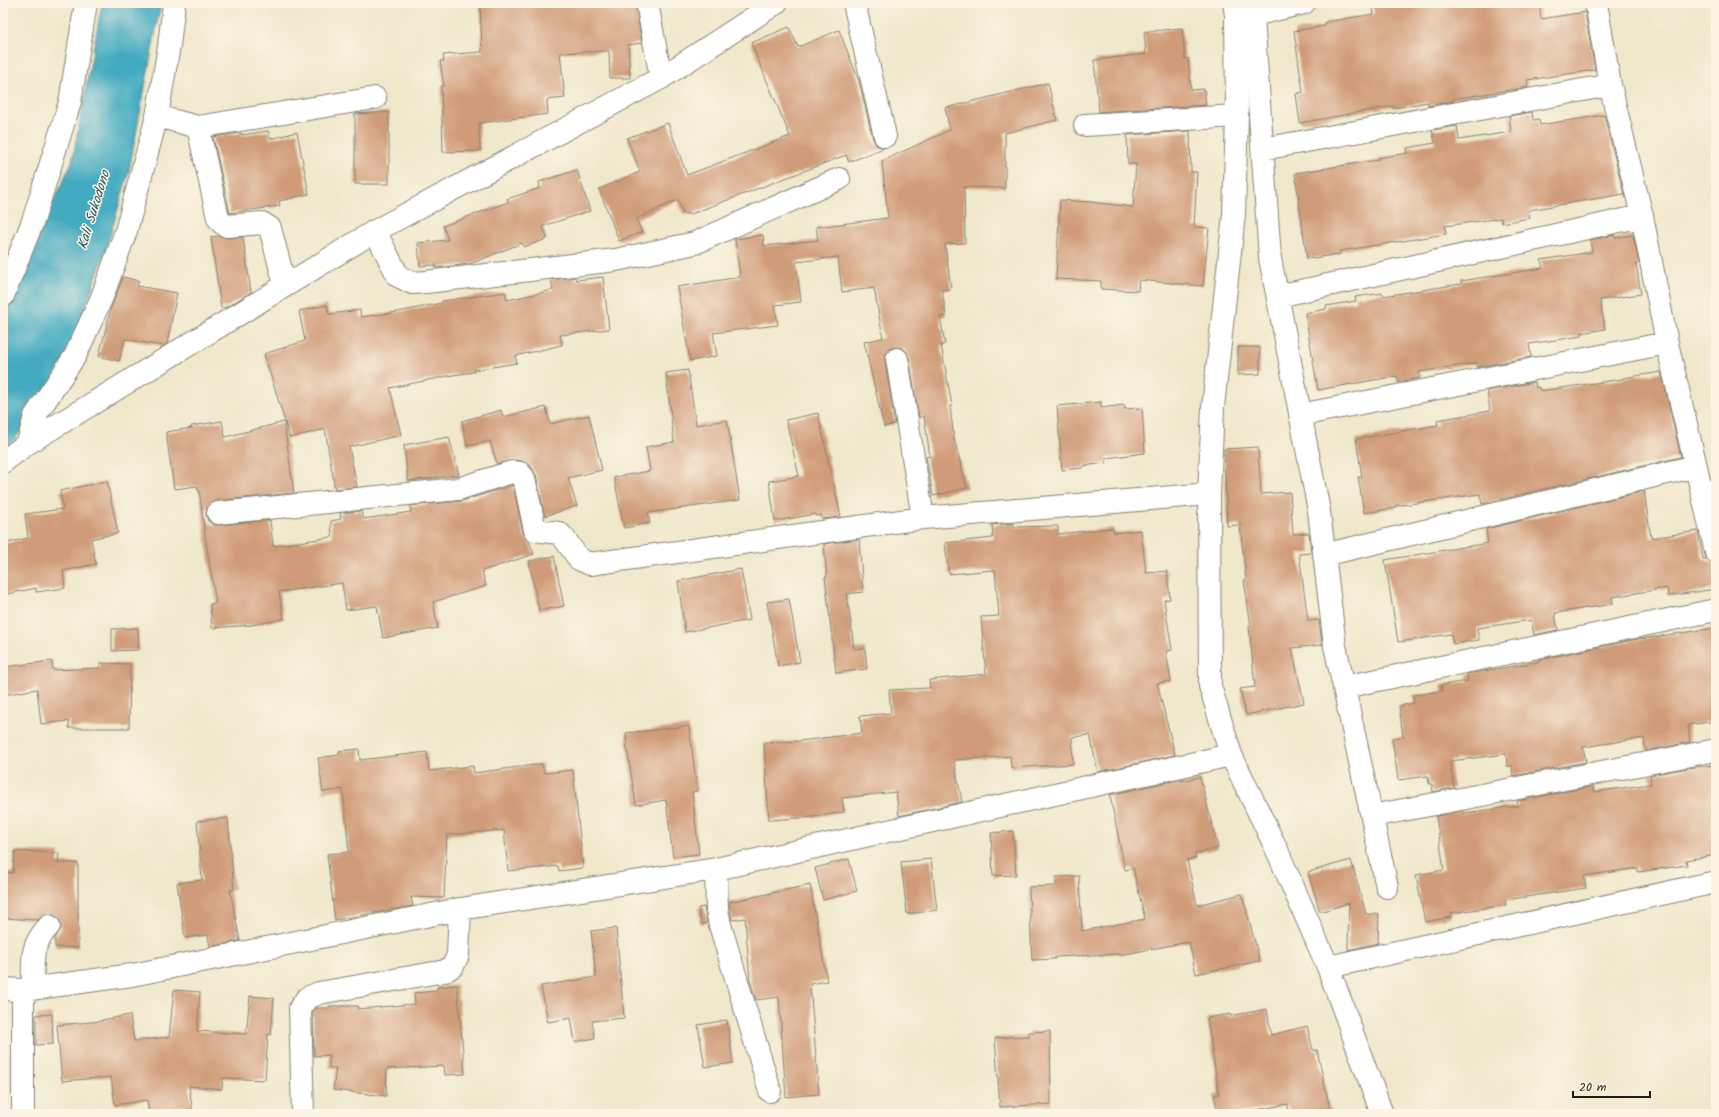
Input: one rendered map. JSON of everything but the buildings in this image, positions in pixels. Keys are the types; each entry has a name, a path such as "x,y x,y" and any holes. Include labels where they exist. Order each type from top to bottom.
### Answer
{"street":[{"path":"3,296 33,221 70,102 86,3"},
{"path":"28,443 35,416 75,356 102,297 126,231 157,116 169,46 174,3"},
{"path":"647,3 661,78"},
{"path":"3,462 28,443 375,231 661,78 776,3"},
{"path":"854,3 886,136"},
{"path":"1234,3 1236,15 1237,116 1234,214 1213,407 1209,494 1210,686 1231,755 1276,848 1328,967 1382,1114"},
{"path":"1304,3 1253,9 1270,258 1319,511 1335,646 1387,887"},
{"path":"1596,3 1610,85 1642,216 1667,343 1716,552"},
{"path":"1263,149 1610,85"},
{"path":"157,116 198,127 375,98"},
{"path":"1085,125 1237,116"},
{"path":"198,127 218,218 222,224 227,226 262,223 267,225 270,228 285,285"},
{"path":"375,231 398,276 412,283 426,282 616,260 695,243 839,179"},
{"path":"1278,296 1642,216"},
{"path":"1300,415 1667,343"},
{"path":"897,359 923,518"},
{"path":"1324,555 1696,466"},
{"path":"218,513 458,490 512,472 520,473 524,478 535,530 558,533 564,538 579,559 590,564 923,518 1209,494"},
{"path":"1344,687 1716,610"},
{"path":"1372,816 1716,750"},
{"path":"20,989 132,975 460,909 716,869 1231,755"},
{"path":"716,869 717,910 720,924 770,1091"},
{"path":"1328,967 1716,882"},
{"path":"303,1114 300,1008 307,998 319,993 445,971 454,966 458,955 460,909"},
{"path":"23,1114 20,989 38,936 49,926"}],"water":[{"name":"Kali Sukodono","path":"102,3 161,3 129,171 106,250 71,346 27,425 3,452 3,308 72,162"}]}
